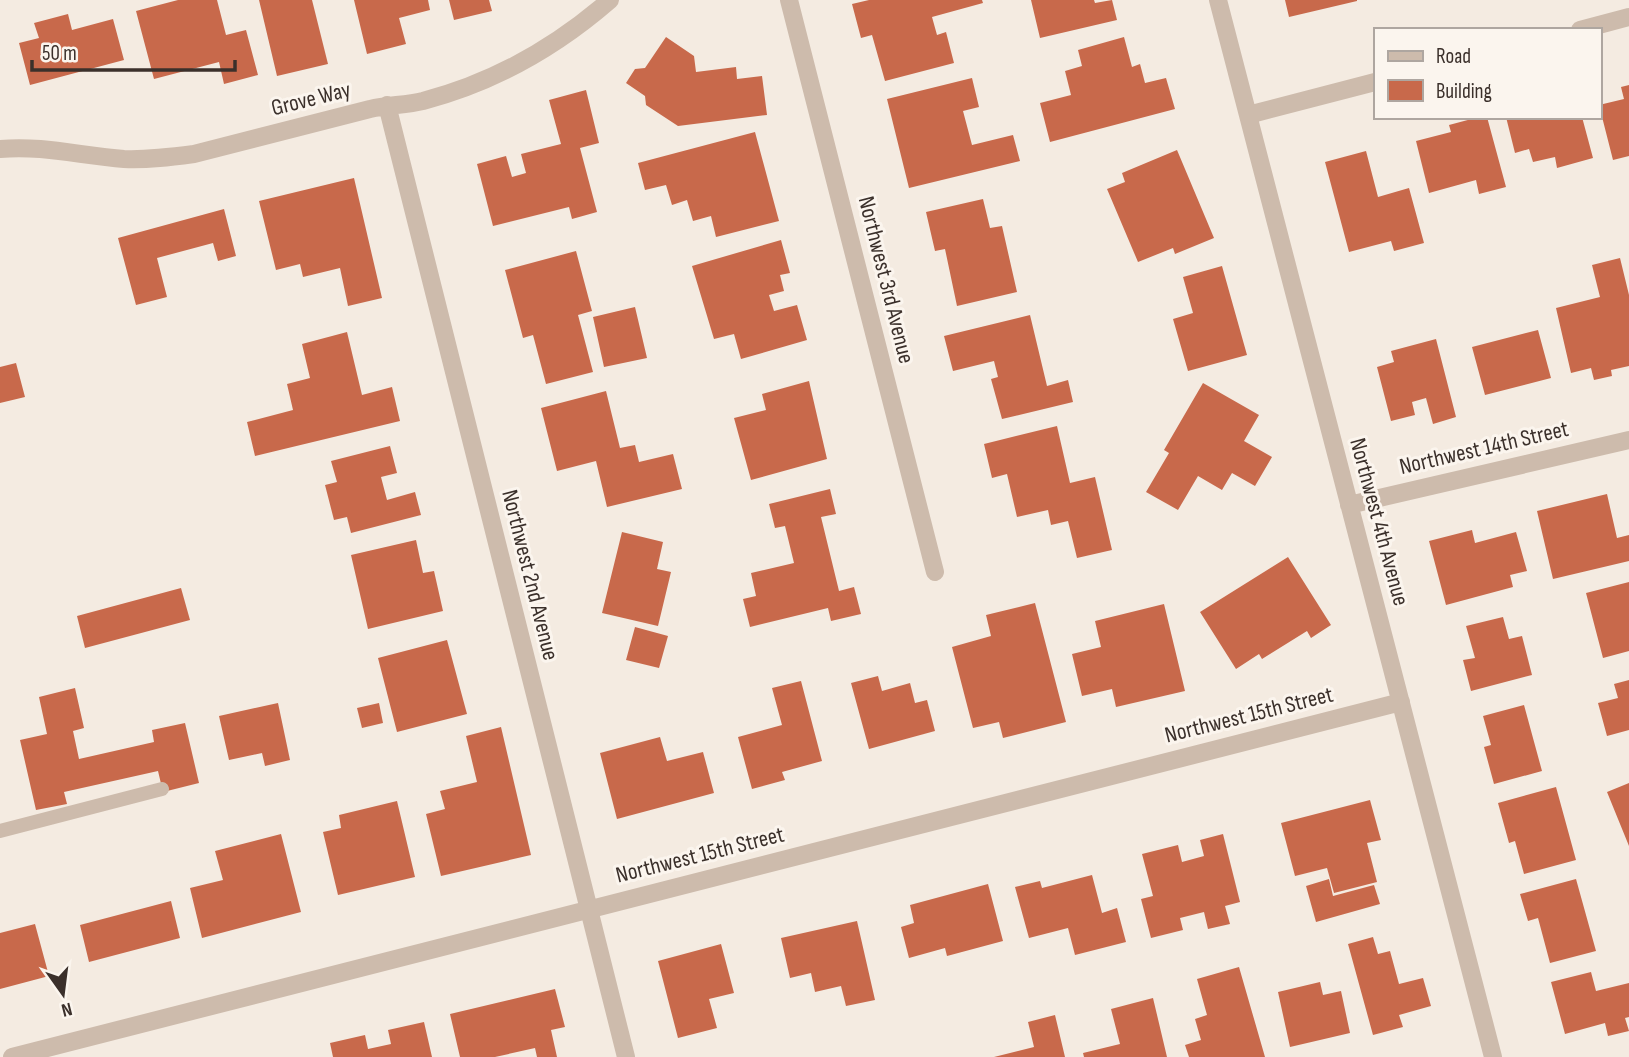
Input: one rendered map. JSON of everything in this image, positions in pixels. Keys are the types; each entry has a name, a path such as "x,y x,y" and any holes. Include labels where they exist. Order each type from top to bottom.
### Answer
{"street":[{"name":"Grove Way","path":"0,149 59,150 124,159 164,158 194,154 387,105 421,101 497,74 551,45 610,0"},
{"name":"Northwest 3rd Avenue","path":"789,0 935,572"},
{"name":"Northwest 4th Avenue","path":"1218,0 1493,1057"},
{"path":"1588,28 1629,17"},
{"path":"1248,115 1374,82"},
{"name":"Northwest 2nd Avenue","path":"387,105 626,1057"},
{"name":"Northwest 14th Street","path":"1349,505 1629,440"},
{"name":"Northwest 15th Street","path":"12,1057 1401,702"}],"lane":[{"path":"0,831 162,789"}],"building":[{"path":"178,0 217,0 226,35 246,30 258,75 224,84 219,62 154,79 136,11"},
{"path":"259,0 312,0 328,64 277,76"},
{"path":"354,0 428,0 430,10 399,18 406,44 367,54"},
{"path":"449,0 489,0 492,11 454,20"},
{"path":"869,0 982,0 983,3 932,17 937,35 946,32 954,63 885,81 872,35 861,38 852,4"},
{"path":"1031,0 1094,0 1095,3 1112,0 1117,20 1040,38"},
{"path":"1285,0 1357,0 1357,1 1289,17"},
{"path":"68,14 72,30 113,19 124,60 30,85 19,43 39,38 34,23"},
{"path":"666,37 694,56 696,72 736,67 737,79 762,76 767,115 678,126 646,105 645,96 626,83 635,69 645,68"},
{"path":"1124,37 1132,67 1140,64 1145,83 1166,78 1175,109 1050,142 1040,103 1071,95 1065,71 1082,66 1078,50"},
{"path":"972,78 979,107 963,111 972,145 1013,135 1020,161 909,188 887,99"},
{"path":"1629,85 1629,156 1613,160 1601,105 1624,99 1621,87"},
{"path":"586,90 599,143 580,148 597,212 572,219 569,207 493,226 477,164 506,156 512,177 526,173 521,154 561,144 549,100"},
{"path":"1472,119 1488,119 1506,187 1479,194 1476,180 1429,193 1416,141 1451,132 1449,125"},
{"path":"1506,119 1583,119 1593,158 1557,168 1555,157 1533,162 1529,149 1515,153"},
{"path":"755,132 779,221 716,237 711,216 693,221 687,200 672,205 666,185 645,190 638,163"},
{"path":"1177,150 1214,238 1175,254 1173,248 1138,262 1107,189 1125,182 1122,173"},
{"path":"1366,151 1378,197 1409,188 1424,243 1394,251 1391,241 1349,252 1325,162"},
{"path":"354,178 382,298 348,306 340,268 303,277 300,264 276,270 259,201"},
{"path":"983,199 990,228 1002,226 1017,292 957,306 945,249 935,251 926,212"},
{"path":"224,209 236,256 218,261 213,243 157,258 167,297 136,305 118,238"},
{"path":"781,240 790,273 780,275 784,291 769,295 774,311 797,305 807,340 741,359 734,334 714,339 692,266"},
{"path":"576,251 592,311 578,315 593,372 546,384 533,335 523,338 505,270"},
{"path":"1620,258 1629,295 1629,366 1611,370 1612,376 1594,380 1591,368 1571,373 1556,308 1600,297 1592,265"},
{"path":"1222,266 1247,355 1188,371 1173,319 1193,313 1183,277"},
{"path":"635,307 647,358 604,367 593,317"},
{"path":"1030,315 1047,386 1068,380 1073,402 1002,419 991,379 998,377 994,361 953,371 944,336"},
{"path":"1538,330 1551,378 1485,395 1472,347"},
{"path":"347,332 362,395 392,387 400,421 255,456 247,422 293,410 287,384 310,378 302,344"},
{"path":"1436,339 1456,417 1433,424 1426,398 1412,402 1415,415 1391,421 1377,367 1394,362 1391,351"},
{"path":"16,363 25,397 0,403 0,367"},
{"path":"809,381 827,459 751,480 734,418 766,410 762,394"},
{"path":"1203,383 1259,415 1244,441 1272,457 1255,486 1232,473 1222,490 1198,476 1178,510 1146,492 1169,453 1164,450"},
{"path":"606,391 620,448 635,445 639,462 673,454 682,489 607,507 596,461 557,471 541,408"},
{"path":"1057,426 1070,483 1095,477 1112,550 1077,558 1068,521 1051,525 1048,510 1017,517 1007,474 992,478 984,444"},
{"path":"390,446 397,473 381,477 387,500 415,492 421,515 351,533 347,517 334,520 325,485 337,482 331,461"},
{"path":"830,489 836,514 821,517 839,591 854,587 861,614 831,621 828,608 750,627 743,599 756,596 751,573 794,563 785,526 775,528 769,504"},
{"path":"1607,494 1617,538 1629,535 1629,561 1553,579 1537,511"},
{"path":"1472,530 1475,543 1516,532 1527,571 1510,575 1513,587 1446,605 1429,541"},
{"path":"622,532 663,542 657,569 671,572 658,626 602,613"},
{"path":"416,540 423,573 434,571 443,611 368,629 351,555"},
{"path":"1288,557 1331,625 1311,638 1307,631 1262,659 1259,654 1236,669 1200,612"},
{"path":"1629,582 1629,651 1603,658 1586,593"},
{"path":"181,588 190,620 85,648 77,616"},
{"path":"1035,603 1066,722 1003,738 999,722 973,728 952,647 991,636 986,615"},
{"path":"1164,604 1185,691 1116,707 1112,689 1082,696 1072,654 1101,647 1095,621"},
{"path":"1503,617 1509,639 1522,636 1532,675 1471,691 1463,660 1475,658 1466,626"},
{"path":"635,627 668,636 659,668 626,660"},
{"path":"447,640 467,714 397,732 378,658"},
{"path":"878,676 882,691 910,683 915,703 927,700 935,731 869,749 851,683"},
{"path":"1629,680 1629,730 1607,736 1598,703 1618,698 1614,684"},
{"path":"801,681 822,761 782,772 785,780 752,789 738,737 782,725 772,688"},
{"path":"75,688 84,728 73,731 79,759 154,742 152,730 185,723 199,783 163,792 158,771 64,792 67,804 36,810 20,740 47,734 39,697"},
{"path":"278,703 290,760 265,766 262,753 229,760 219,716"},
{"path":"379,703 383,723 362,728 357,708"},
{"path":"1524,705 1542,771 1494,784 1484,747 1491,745 1483,716"},
{"path":"501,727 531,855 441,876 426,814 445,809 440,791 477,782 466,736"},
{"path":"660,737 667,761 703,752 714,793 617,819 600,753"},
{"path":"1629,783 1629,846 1607,792"},
{"path":"1556,787 1576,860 1524,874 1515,841 1509,843 1498,803"},
{"path":"1370,800 1381,840 1367,843 1377,882 1334,893 1327,868 1295,876 1281,823"},
{"path":"397,801 415,877 338,895 323,832 341,828 339,815"},
{"path":"281,834 301,912 202,938 190,888 223,880 215,851"},
{"path":"1223,834 1240,902 1225,906 1230,924 1208,929 1204,912 1180,918 1183,930 1151,938 1141,899 1153,896 1142,854 1178,845 1182,862 1204,856 1200,840"},
{"path":"1092,875 1102,913 1117,908 1126,942 1075,955 1068,928 1029,938 1015,887 1040,881 1042,888"},
{"path":"1329,879 1333,896 1374,885 1380,904 1316,922 1306,886"},
{"path":"1576,879 1596,951 1550,963 1538,918 1528,921 1520,894"},
{"path":"988,884 1003,941 947,956 945,948 909,958 901,927 914,923 910,905"},
{"path":"171,901 180,938 89,962 80,925"},
{"path":"857,921 875,1000 846,1006 841,986 815,992 811,973 790,978 781,938"},
{"path":"35,924 49,976 0,989 0,933"},
{"path":"1373,937 1378,954 1390,951 1399,984 1423,978 1431,1006 1399,1015 1403,1027 1373,1035 1348,944"},
{"path":"721,944 734,993 709,999 717,1028 678,1038 658,961"},
{"path":"1239,967 1265,1057 1189,1057 1185,1045 1201,1040 1195,1019 1207,1015 1197,979"},
{"path":"1591,972 1596,991 1629,983 1629,1017 1625,1018 1629,1031 1608,1036 1605,1023 1565,1034 1551,982"},
{"path":"1320,982 1323,995 1341,991 1350,1033 1290,1047 1278,992"},
{"path":"555,989 565,1027 551,1030 557,1057 537,1057 535,1048 495,1057 460,1057 450,1014"},
{"path":"1153,998 1167,1057 1084,1057 1083,1053 1120,1044 1111,1009"},
{"path":"1055,1015 1065,1057 994,1057 1034,1047 1028,1022"},
{"path":"424,1022 432,1057 333,1057 330,1043 365,1035 368,1049 391,1044 388,1030"}]}
